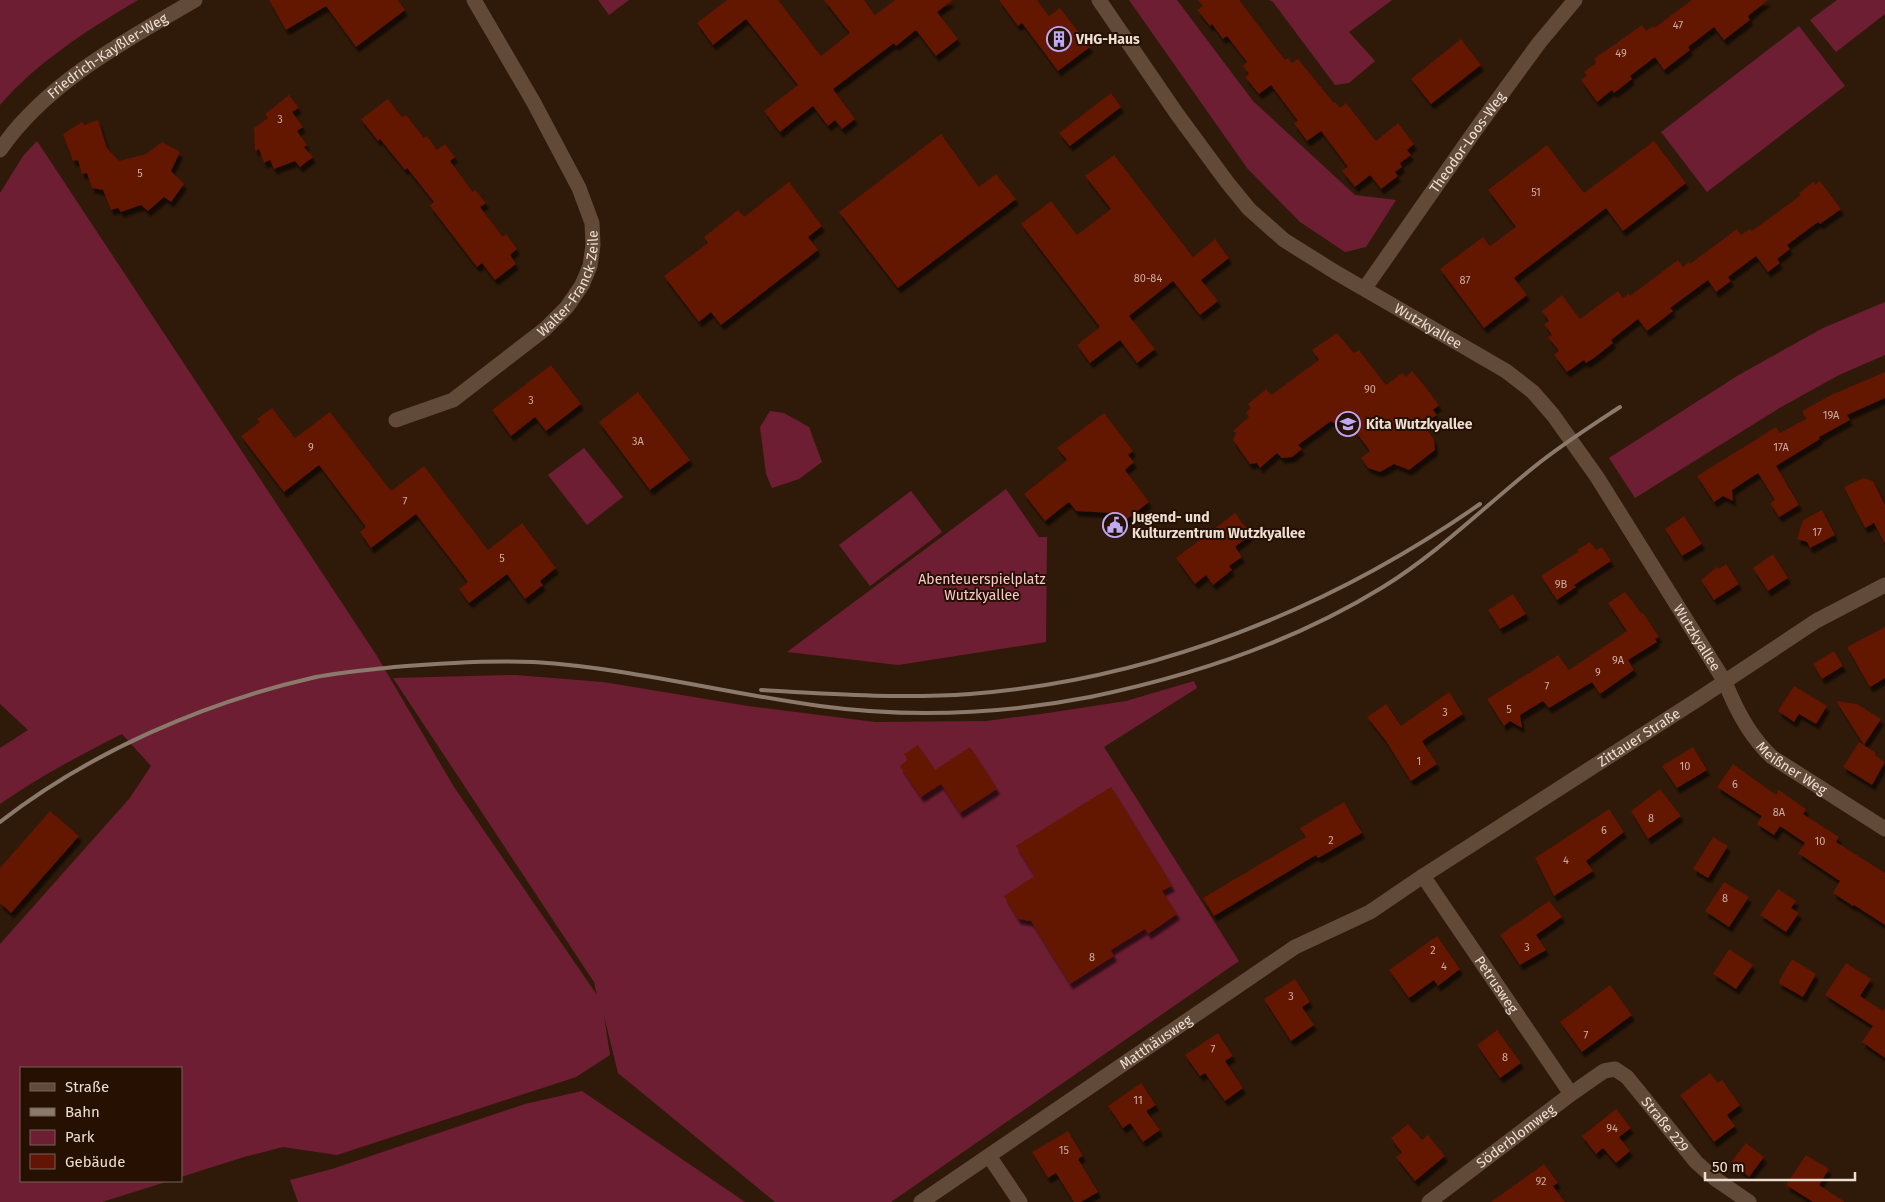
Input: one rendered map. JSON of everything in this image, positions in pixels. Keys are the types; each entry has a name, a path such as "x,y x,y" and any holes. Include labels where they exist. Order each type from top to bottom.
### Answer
{"street":[{"name":"Friedrich-Kayßler-Weg","path":"0,150 25,120 64,84 100,57 195,0"},
{"name":"Walter-Franck-Zeile","path":"396,420 453,400 546,329 567,307 582,285 590,266 593,245 592,223 579,188 534,103 474,0"},
{"name":"Wutzkyallee","path":"1099,0 1172,106 1249,209 1284,240 1506,371 1533,392 1553,415 1597,477 1725,682"},
{"name":"Theodor-Loos-Weg","path":"1365,288 1539,42 1575,0"},
{"name":"Zittauer Straße","path":"1397,894 1816,621 1885,585"},
{"name":"Meißner Weg","path":"1725,682 1735,706 1759,745 1772,757 1885,829"},
{"name":"Petrusweg","path":"1423,876 1571,1094"},
{"name":"Matthäusweg","path":"921,1202 1295,947 1370,912 1397,894"},
{"name":"Straße 229","path":"1604,1071 1615,1069 1626,1077 1696,1162 1714,1178 1749,1202"},
{"name":"Söderblomweg","path":"1429,1202 1604,1071"},
{"path":"989,1156 1020,1202"}],"green space":[{"path":"0,0 138,0 101,22 47,60 0,105"},
{"path":"598,0 629,0 609,15"},
{"path":"1129,0 1177,0 1253,101 1355,195 1396,200 1366,247 1345,252 1300,222 1247,168"},
{"path":"1269,0 1392,0 1349,32 1375,61 1349,83 1335,85 1273,2"},
{"path":"1837,0 1885,0 1885,14 1836,52 1810,20"},
{"path":"1799,26 1845,86 1707,192 1661,132"},
{"path":"37,141 377,656 454,787 597,995 594,982 393,678 515,675 603,682 748,706 875,722 986,721 1126,701 1194,681 1197,688 1104,747 1239,961 891,1202 775,1202 618,1073 604,1016 610,1055 576,1077 337,1155 283,1147 182,1177 182,1067 20,1067 20,1182 166,1182 102,1202 0,1202 0,944 129,799 151,766 122,734 60,767 0,804 0,748 28,730 0,704 0,193 23,156"},
{"path":"1885,302 1885,355 1839,375 1783,406 1635,498 1609,458 1737,376 1823,328"},
{"path":"770,411 784,413 809,427 822,462 799,479 772,488 766,474 760,427"},
{"path":"584,448 623,497 587,525 548,475"},
{"name":"Abenteuerspielplatz Wutzkyallee","path":"1006,489 1039,537 1047,537 1046,642 898,665 787,652"},
{"path":"911,491 942,532 870,586 839,545"},
{"path":"582,1091 745,1202 298,1202 290,1180 332,1169 525,1104"}],"building":[{"path":"269,0 398,0 405,10 356,47 326,6 286,30"},
{"path":"727,0 778,0 821,56 850,33 824,0 864,0 875,15 895,0 953,0 937,12 958,39 936,56 916,30 896,46 894,43 833,89 855,119 842,129 835,120 828,126 813,106 780,132 764,111 798,85 746,19 713,45 697,23"},
{"name":"VHG-Haus","path":"999,0 1037,0 1049,16 1060,8 1090,47 1058,71 1022,23 1018,26"},
{"path":"1198,0 1239,0 1285,60 1288,58 1292,63 1298,59 1334,103 1340,108 1346,103 1376,141 1398,123 1414,144 1407,150 1411,155 1400,163 1402,167 1395,172 1398,176 1381,189 1370,175 1355,187 1342,171 1348,167 1321,131 1307,141 1294,123 1298,121 1271,85 1259,94 1245,77 1249,74 1243,66 1247,62 1227,36 1223,39 1212,24 1210,26 1197,10 1203,6"},
{"path":"1692,0 1768,0 1748,16 1750,20 1724,40 1714,27 1688,47 1690,50 1664,70 1655,57 1630,76 1632,79 1614,93 1612,90 1597,102 1581,80 1587,76 1584,72 1596,63 1594,59 1642,25 1646,31 1653,26 1654,28"},
{"path":"1461,39 1481,65 1431,104 1411,79"},
{"path":"1111,93 1121,107 1070,146 1059,133"},
{"path":"289,95 299,108 292,112 303,127 297,131 307,145 304,147 313,157 300,167 295,161 274,169 270,160 264,163 259,149 255,151 254,128 268,118 265,114"},
{"path":"388,99 402,117 406,115 424,138 427,136 437,150 445,144 455,157 450,161 473,192 475,190 486,203 480,207 503,237 506,234 517,249 510,255 516,264 495,280 482,263 477,267 430,206 434,202 407,168 405,170 361,119"},
{"path":"98,120 107,148 119,161 146,154 162,142 180,152 171,171 184,184 171,202 164,197 148,211 141,205 121,212 118,208 111,210 103,190 92,188 87,173 82,174 78,160 73,161 63,134 82,122 84,125"},
{"path":"941,134 979,187 996,174 1016,199 898,288 839,212"},
{"path":"1654,141 1686,183 1623,231 1606,208 1514,278 1527,295 1484,328 1440,269 1483,237 1490,246 1516,227 1488,190 1547,145 1584,193"},
{"path":"1114,155 1193,257 1215,239 1229,258 1201,280 1218,301 1200,315 1173,281 1129,316 1155,349 1137,363 1120,340 1090,363 1077,345 1100,327 1021,224 1051,201 1077,235 1111,209 1085,176"},
{"path":"1820,181 1841,209 1820,224 1818,222 1787,245 1790,249 1777,259 1780,263 1768,272 1756,256 1728,277 1731,281 1716,292 1708,280 1670,308 1673,311 1647,331 1638,319 1611,340 1613,343 1594,358 1586,363 1584,360 1567,372 1554,355 1559,351 1548,337 1552,335 1544,324 1549,321 1542,311 1562,295 1580,319 1618,291 1623,298 1629,293 1630,296 1678,260 1683,267 1689,262 1690,264 1737,229 1741,235 1750,229 1752,231 1801,195 1799,193 1813,182 1815,185"},
{"path":"789,182 822,226 808,237 818,250 721,325 711,312 699,322 664,276 708,243 704,237 738,210 744,217"},
{"path":"1337,333 1354,353 1359,350 1386,385 1402,373 1406,377 1412,371 1423,384 1439,405 1433,410 1437,415 1422,424 1434,439 1435,450 1409,470 1394,464 1380,472 1368,468 1361,458 1370,451 1349,423 1341,428 1331,421 1298,445 1302,449 1292,457 1282,458 1277,453 1260,468 1257,463 1250,464 1233,440 1236,433 1233,431 1249,417 1246,412 1251,408 1248,404 1266,389 1271,395 1319,360 1312,350"},
{"path":"551,365 581,404 546,431 535,417 511,436 492,410"},
{"path":"1885,372 1885,398 1847,415 1850,420 1819,437 1820,439 1776,466 1799,505 1779,517 1770,503 1775,500 1758,473 1732,490 1733,501 1723,496 1714,502 1697,476 1776,427 1780,433 1806,419 1802,411 1831,395"},
{"path":"638,392 690,460 650,490 599,422"},
{"path":"272,408 295,438 330,412 391,491 424,466 488,550 522,523 556,568 540,581 543,585 525,599 507,574 469,603 459,589 468,582 416,514 371,548 360,532 366,527 319,465 284,492 241,436 260,422 257,419"},
{"path":"1104,413 1133,451 1128,455 1134,462 1125,470 1149,502 1122,523 1113,513 1076,511 1069,502 1045,521 1024,494 1067,460 1057,448"},
{"path":"1863,478 1873,481 1885,505 1885,544 1874,523 1865,528 1844,487"},
{"path":"1822,510 1835,535 1810,548 1807,542 1797,539 1803,520"},
{"path":"1235,513 1251,534 1235,547 1242,557 1229,566 1232,570 1213,585 1206,575 1195,584 1176,558"},
{"path":"1684,516 1702,544 1682,556 1665,529"},
{"path":"1590,542 1596,550 1602,547 1611,561 1574,585 1576,587 1557,600 1541,576"},
{"path":"1773,554 1788,578 1768,591 1753,568"},
{"path":"1726,564 1739,584 1714,600 1701,580 1717,567 1719,569"},
{"path":"1625,592 1643,613 1659,637 1655,639 1657,642 1628,660 1634,670 1600,694 1592,682 1549,708 1543,701 1520,715 1522,728 1510,721 1504,726 1487,699 1558,655 1569,670 1627,631 1608,603"},
{"path":"1513,594 1526,614 1500,629 1488,610"},
{"path":"1885,627 1885,678 1870,687 1847,647"},
{"path":"1834,651 1843,666 1822,679 1813,664"},
{"path":"1794,686 1827,706 1816,724 1799,714 1794,722 1778,711"},
{"path":"1449,692 1463,714 1422,741 1437,764 1411,781 1386,741 1367,717 1386,704 1401,726"},
{"path":"1836,701 1857,704 1881,719 1864,745"},
{"path":"1859,742 1876,753 1875,755 1885,762 1872,785 1843,767"},
{"path":"918,745 935,770 970,747 997,789 960,813 941,784 921,797 900,766 908,760 904,754"},
{"path":"1693,747 1707,770 1677,788 1662,766"},
{"path":"1733,764 1776,795 1779,790 1806,809 1803,814 1839,837 1836,842 1885,873 1885,925 1833,893 1840,881 1798,853 1805,843 1780,826 1774,835 1757,824 1762,816 1717,787"},
{"path":"1111,787 1172,886 1162,891 1177,914 1148,934 1145,929 1111,950 1114,956 1070,984 1031,921 1018,919 1004,896 1035,876 1016,846"},
{"path":"1660,789 1681,816 1648,839 1631,811"},
{"path":"1344,802 1362,833 1318,858 1316,855 1214,916 1203,898 1306,837 1300,828"},
{"path":"1609,809 1624,832 1586,861 1593,871 1554,896 1535,858"},
{"path":"50,811 79,836 11,913 0,903 0,868"},
{"path":"1713,837 1728,846 1708,878 1693,869"},
{"path":"1724,882 1749,897 1729,927 1705,911"},
{"path":"1778,889 1796,901 1791,908 1799,913 1786,932 1760,915"},
{"path":"1549,901 1562,917 1536,935 1546,950 1520,965 1500,935"},
{"path":"1437,936 1460,969 1438,986 1434,980 1409,998 1389,970"},
{"path":"1729,949 1753,965 1736,989 1713,974"},
{"path":"1792,959 1816,974 1803,997 1778,983"},
{"path":"1846,963 1871,979 1860,996 1883,1011 1885,1007 1885,1058 1862,1042 1873,1026 1825,995"},
{"path":"1295,979 1310,1002 1302,1007 1314,1025 1291,1041 1264,999"},
{"path":"1610,985 1632,1015 1582,1052 1560,1022"},
{"path":"1497,1030 1521,1063 1500,1078 1477,1045"},
{"path":"1218,1033 1233,1056 1225,1061 1243,1088 1225,1101 1205,1073 1200,1076 1185,1055"},
{"path":"1710,1073 1718,1083 1722,1080 1740,1105 1727,1115 1735,1126 1714,1142 1680,1095"},
{"path":"1141,1083 1156,1105 1146,1111 1160,1130 1143,1142 1130,1123 1123,1128 1108,1106"},
{"path":"1616,1109 1631,1128 1619,1137 1630,1151 1616,1163 1603,1148 1596,1154 1582,1136"},
{"path":"1408,1124 1422,1140 1428,1135 1445,1156 1415,1181 1396,1157 1402,1153 1391,1138"},
{"path":"1068,1131 1083,1156 1078,1159 1098,1192 1081,1202 1074,1202 1056,1173 1048,1178 1032,1152"},
{"path":"1746,1143 1764,1157 1749,1177 1731,1162"},
{"path":"1806,1155 1829,1169 1819,1185 1845,1202 1813,1202 1786,1185"},
{"path":"1544,1164 1558,1183 1553,1186 1565,1202 1491,1202"}],"railway":[{"path":"0,822 72,773 110,752 191,715 232,700 274,688 316,677 355,671 446,663 534,662 641,675 820,706 854,710 921,713 989,710 1057,703 1166,679 1241,655 1278,640 1349,607 1383,587 1423,560 1544,459 1620,407"},
{"path":"761,690 865,695 918,696 970,694 1038,686 1106,673 1172,655 1237,633 1301,607 1363,576 1423,542 1480,504"}],"place":[{"name":"VHG-Haus","path":"1059,39"},
{"name":"Kita Wutzkyallee","path":"1348,424"},
{"name":"Jugend- und Kulturzentrum Wutzkyallee","path":"1115,525"}]}
